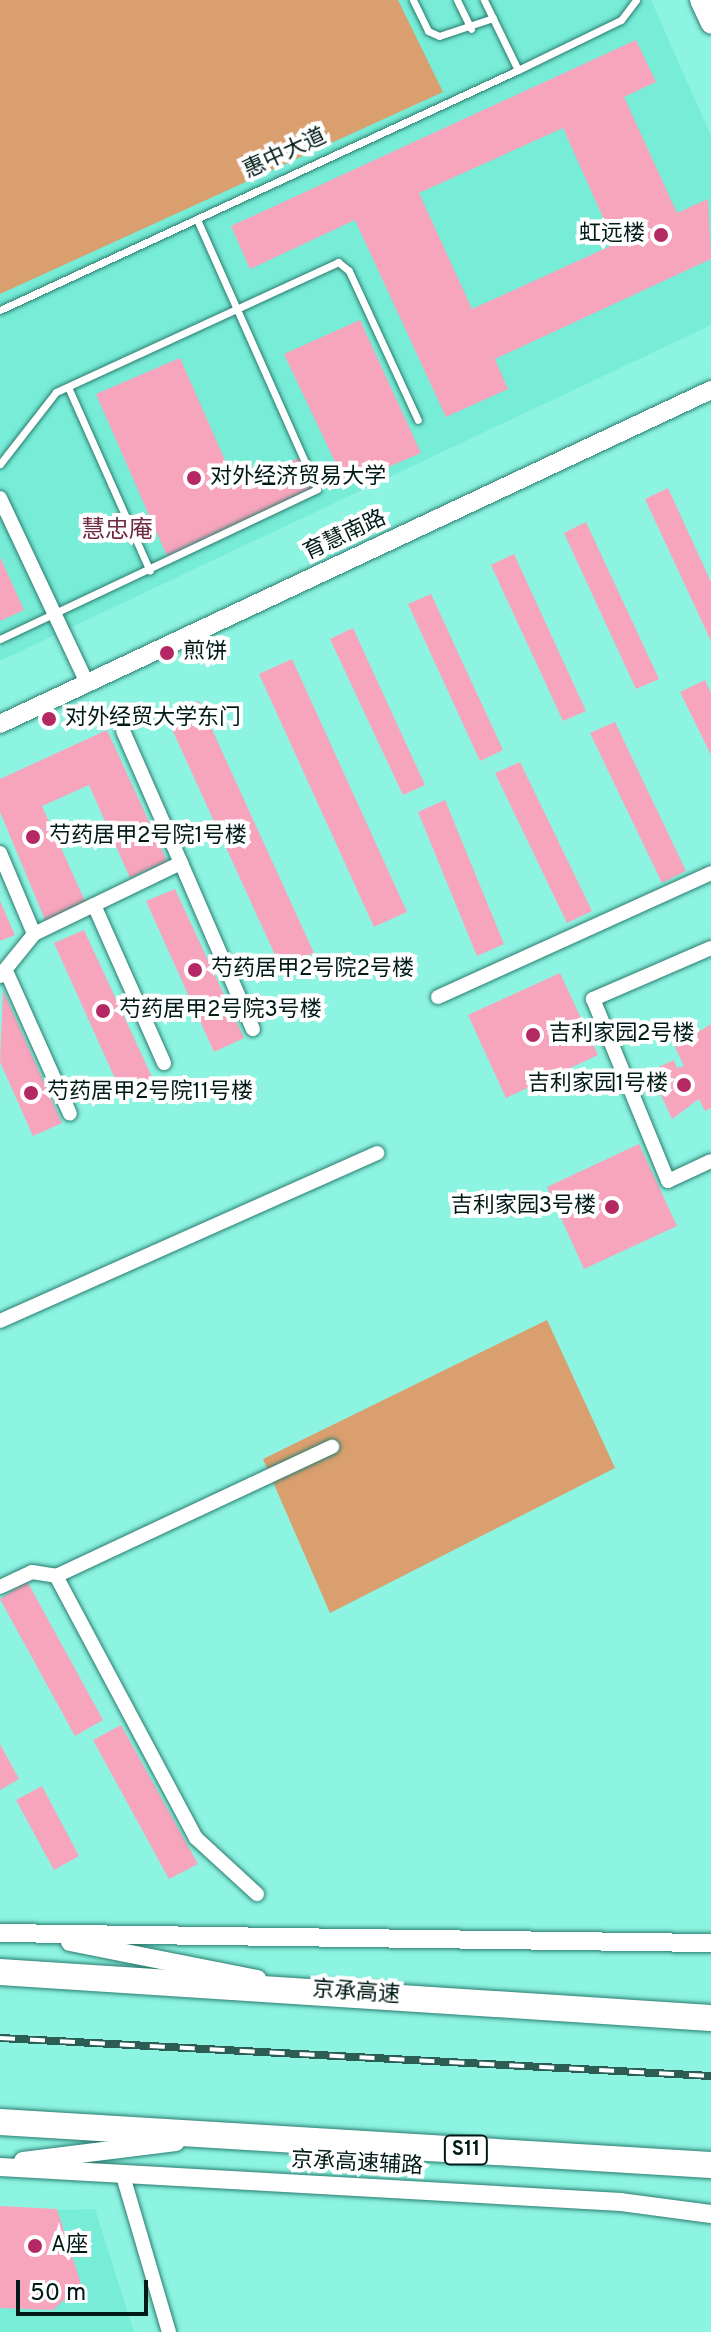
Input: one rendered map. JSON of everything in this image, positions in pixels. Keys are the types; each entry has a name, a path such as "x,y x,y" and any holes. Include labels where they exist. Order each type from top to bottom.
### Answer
{"highway":[{"name":"京承高速","path":"0,1972 711,2018"},
{"name":"S11","path":"0,2122 711,2165"}],"main road":[{"path":"700,0 711,24"}],"street":[{"name":"育慧南路","path":"0,724 711,390"},
{"path":"0,498 87,683"},
{"path":"123,731 253,1029"},
{"path":"0,853 34,934"},
{"path":"70,1114 4,974 34,934 181,863"},
{"path":"438,997 711,873"},
{"path":"94,905 164,1063"},
{"path":"711,948 593,999 668,1181 711,1161"},
{"path":"0,1321 377,1153"},
{"path":"0,1587 32,1572 56,1576 332,1447"},
{"path":"56,1576 196,1838 257,1894"},
{"path":"0,1933 711,1943"},
{"path":"25,1933 314,1990"},
{"path":"0,2165 221,2136"},
{"name":"京承高速辅路","path":"0,2165 123,2176 621,2202 711,2214"},
{"path":"123,2176 169,2332"}],"lane":[{"path":"413,0 428,31 451,37 493,18"},
{"path":"457,0 471,29"},
{"path":"484,0 518,70"},
{"name":"惠中大道","path":"0,310 621,20 636,0"},
{"path":"0,639 150,571 317,489 197,220"},
{"path":"0,464 47,401 68,387 338,262 349,271 418,420"},
{"path":"68,387 150,571"}],"shaded area":[{"name":"对外经济贸易大学","path":"0,0 651,0 711,136 711,325 0,661"},
{"path":"0,0 398,0 443,92 0,294"},
{"path":"547,1320 615,1468 330,1613 263,1459"},
{"path":"95,2209 134,2332 0,2332 0,2211"}],"building":[{"name":"虹远楼","path":"636,40 656,82 624,97 677,213 708,199 711,259 495,359 508,389 446,417 355,220 250,269 231,226","holes":["563,128 615,244 472,309 419,193"]},
{"path":"360,320 421,453 346,485 284,354"},
{"path":"180,358 236,485 299,458 314,491 167,556 96,394"},
{"path":"668,488 711,582 711,641 645,499"},
{"path":"586,522 659,679 636,689 564,533"},
{"path":"514,554 586,711 563,721 491,565"},
{"path":"0,557 24,610 0,621"},
{"path":"431,594 503,750 480,761 408,604"},
{"path":"353,628 425,785 403,795 330,639"},
{"path":"292,659 407,912 374,927 259,674"},
{"path":"705,680 711,693 711,755 680,692"},
{"path":"199,701 314,953 281,968 166,716"},
{"path":"615,722 686,871 662,883 590,733"},
{"name":"芍药居甲2号院1号楼","path":"107,730 167,861 130,878 89,785 42,806 85,901 46,922 0,812 0,779"},
{"path":"520,762 592,911 567,923 495,773"},
{"path":"445,800 504,944 477,956 418,812"},
{"name":"芍药居甲2号院2号楼","path":"175,889 244,1038 214,1052 146,901"},
{"path":"0,901 15,935 0,941"},
{"name":"芍药居甲2号院3号楼","path":"84,930 153,1079 122,1094 54,943"},
{"name":"吉利家园2号楼","path":"560,973 598,1055 506,1098 468,1015"},
{"name":"芍药居甲2号院11号楼","path":"3,990 62,1123 33,1136 0,1062"},
{"name":"吉利家园1号楼","path":"711,1024 711,1108 705,1111 699,1099 672,1119 650,1071 674,1060 677,1068 684,1066 675,1047"},
{"name":"吉利家园3号楼","path":"639,1144 677,1226 584,1269 547,1187"},
{"path":"27,1581 103,1720 75,1736 0,1599"},
{"path":"121,1725 198,1864 169,1879 93,1740"},
{"path":"0,1744 19,1779 0,1790"},
{"path":"42,1786 79,1856 54,1870 16,1800"},
{"name":"A座","path":"0,2206 57,2209 81,2284 53,2310 0,2308"}],"railway":[{"path":"0,2038 711,2076"}],"place":[{"name":"虹远楼","path":"661,235"},
{"name":"对外经济贸易大学","path":"194,478"},
{"name":"煎饼","path":"167,653"},
{"name":"对外经贸大学东门","path":"49,719"},
{"name":"芍药居甲2号院1号楼","path":"33,837"},
{"name":"芍药居甲2号院2号楼","path":"195,970"},
{"name":"芍药居甲2号院3号楼","path":"103,1011"},
{"name":"吉利家园2号楼","path":"533,1035"},
{"name":"吉利家园1号楼","path":"684,1085"},
{"name":"芍药居甲2号院11号楼","path":"31,1093"},
{"name":"吉利家园3号楼","path":"612,1207"},
{"name":"A座","path":"35,2246"}],"district":[{"name":"慧忠庵","path":"117,532"}]}
